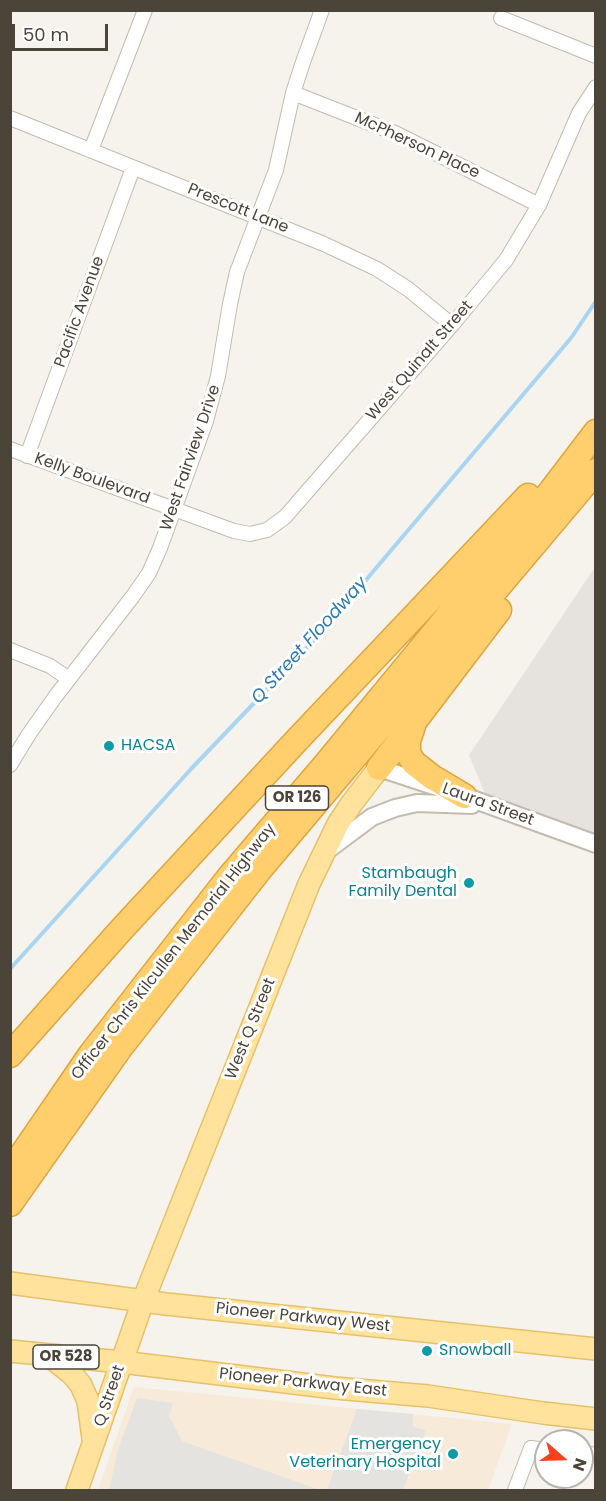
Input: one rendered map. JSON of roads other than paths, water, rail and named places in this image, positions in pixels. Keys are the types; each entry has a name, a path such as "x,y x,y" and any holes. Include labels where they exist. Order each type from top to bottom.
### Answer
{"highway":[{"path":"10,1055 257,782 596,424"},
{"name":"Officer Chris Kilcullen Memorial Highway","path":"10,1172 91,1054 230,876 536,510 596,432"},
{"path":"379,768 559,531 596,472"},
{"name":"Officer Chris Kilcullen Memorial Highway","path":"10,1204 120,1048 261,868 596,472"},
{"path":"413,723 408,749 414,763 464,796"}],"main road":[{"name":"West Q Street","path":"143,1301 309,884 343,817 379,768"},
{"name":"Pioneer Parkway West","path":"10,1283 143,1301 596,1349"},
{"name":"Q Street","path":"77,1491 143,1301"},
{"name":"Pioneer Parkway East","path":"10,1351 335,1388 428,1396 596,1419"},
{"path":"47,1355 72,1374 81,1385 88,1401 93,1443"}],"street":[{"path":"91,150 145,10"},
{"name":"West Fairview Drive","path":"10,765 28,734 134,596 149,573 160,548 206,421 218,375 237,272 276,170 293,93 322,10"},
{"path":"501,18 596,56"},
{"name":"West Quinalt Street","path":"174,509 234,531 249,534 267,530 285,517 506,260 539,205 579,113 596,87"},
{"name":"McPherson Place","path":"293,93 395,133 539,205"},
{"name":"Prescott Lane","path":"10,118 324,244 377,270 408,289 452,325"},
{"name":"Pacific Avenue","path":"27,456 133,168"},
{"name":"Kelly Boulevard","path":"10,449 174,509"},
{"path":"10,650 50,666 69,679"},
{"name":"Laura Street","path":"379,768 596,844"},
{"path":"322,855 372,817 395,808 417,803 490,806"},
{"path":"515,1491 531,1448 534,1448"}],"waterway":[{"name":"Q Street Floodway","path":"10,969 191,769 321,633 571,338 596,301"}],"place":[{"name":"HACSA","path":"109,746"},
{"name":"Stambaugh Family Dental","path":"469,883"},
{"name":"Snowball","path":"427,1351"},
{"name":"Emergency Veterinary Hospital","path":"453,1454"}]}
